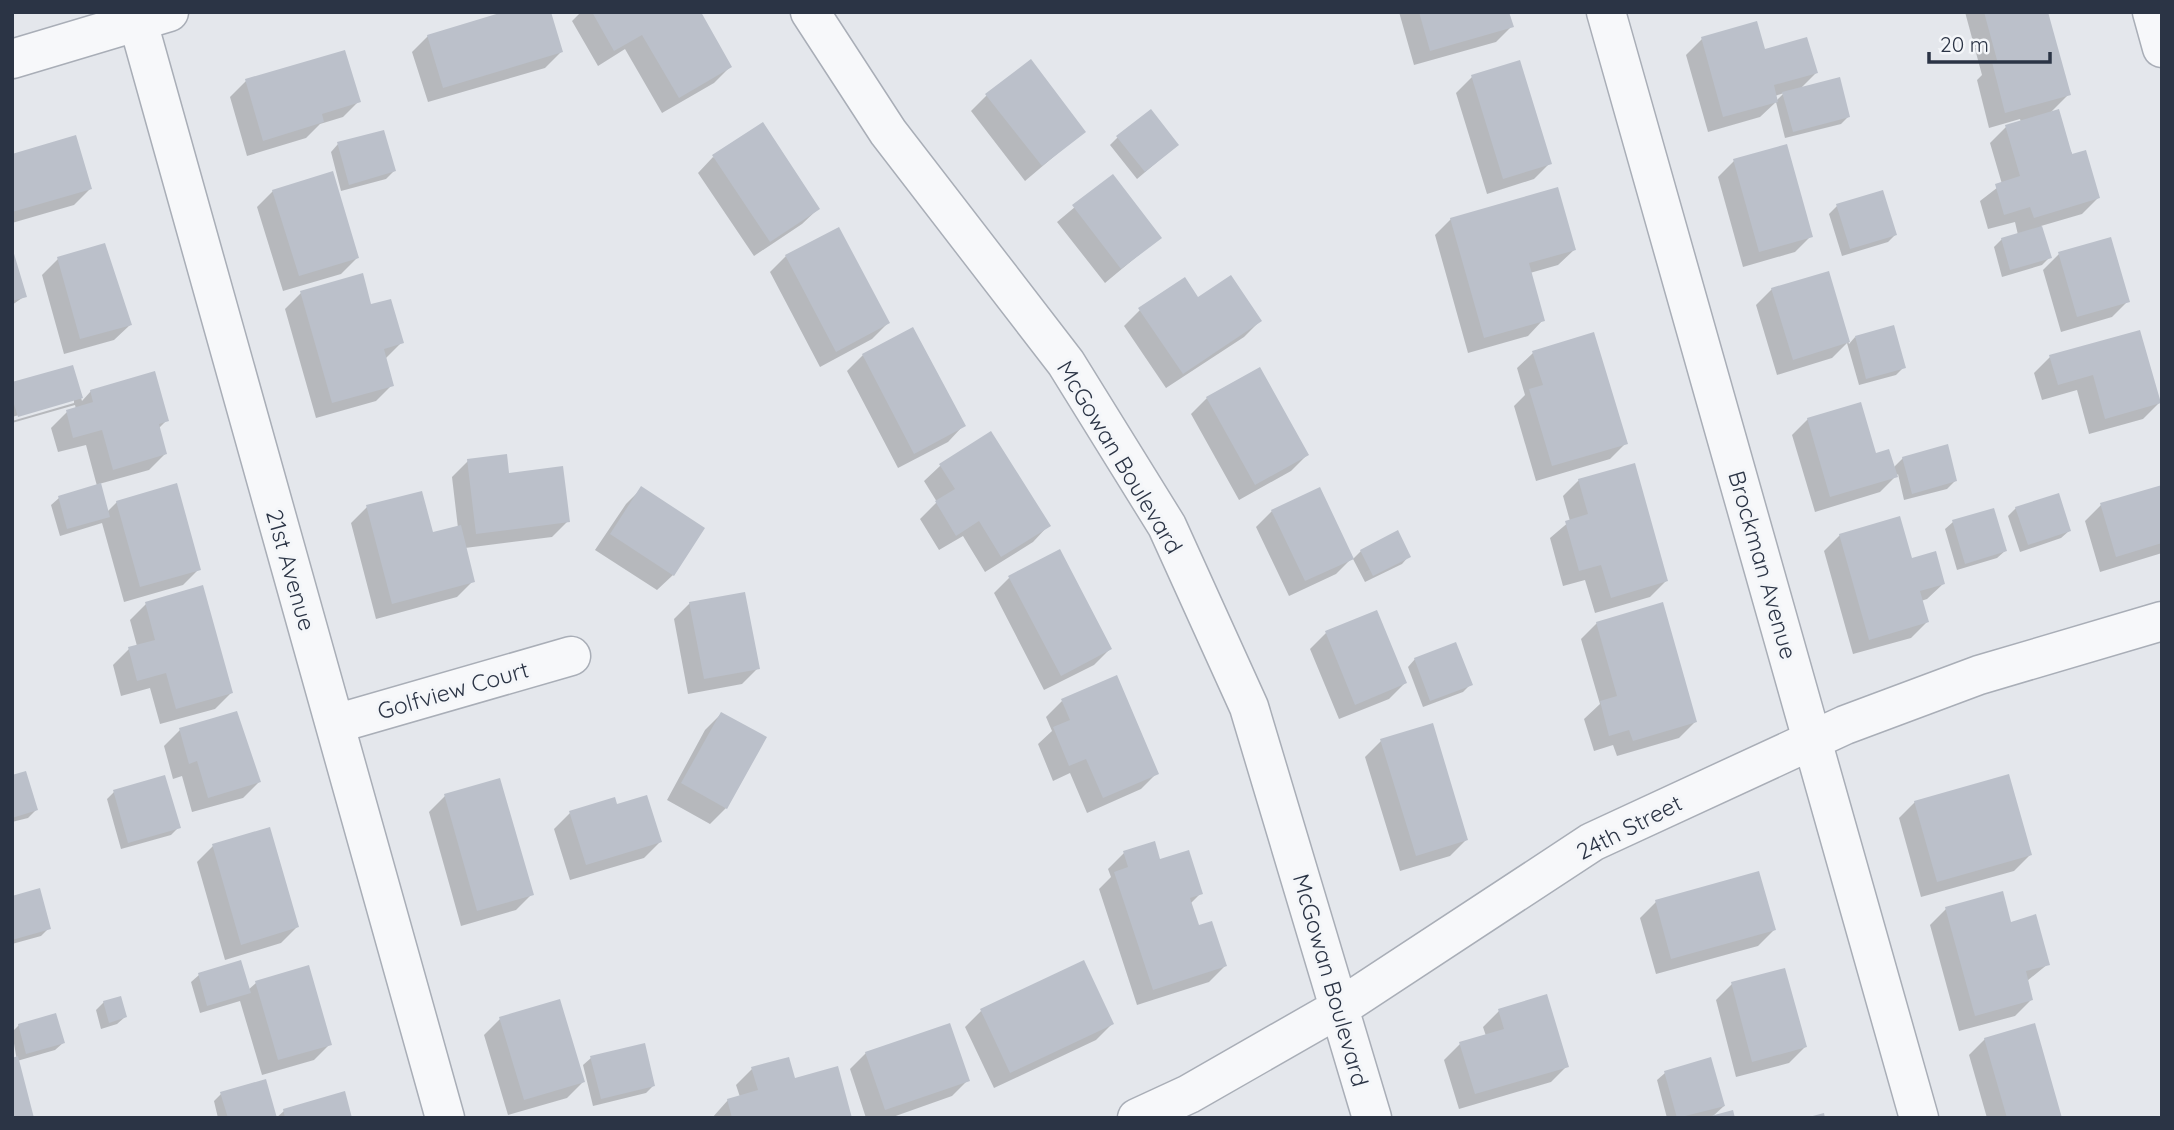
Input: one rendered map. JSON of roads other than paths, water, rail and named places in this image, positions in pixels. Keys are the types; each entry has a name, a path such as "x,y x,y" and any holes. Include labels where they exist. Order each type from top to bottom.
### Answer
{"street":[{"name":"McGowan Boulevard","path":"810,12 888,132 1066,363 1167,526 1249,707 1341,1007 1372,1118"},
{"name":"Brockman Avenue","path":"1606,12 1919,1118"},
{"path":"12,59 153,17"},
{"name":"21st Avenue","path":"153,17 335,724 445,1118"},
{"name":"24th Street","path":"1137,1118 1189,1094 1341,1007 1592,842 1813,739 1979,675 2162,621"},
{"name":"Golfview Court","path":"335,724 571,656"}]}
